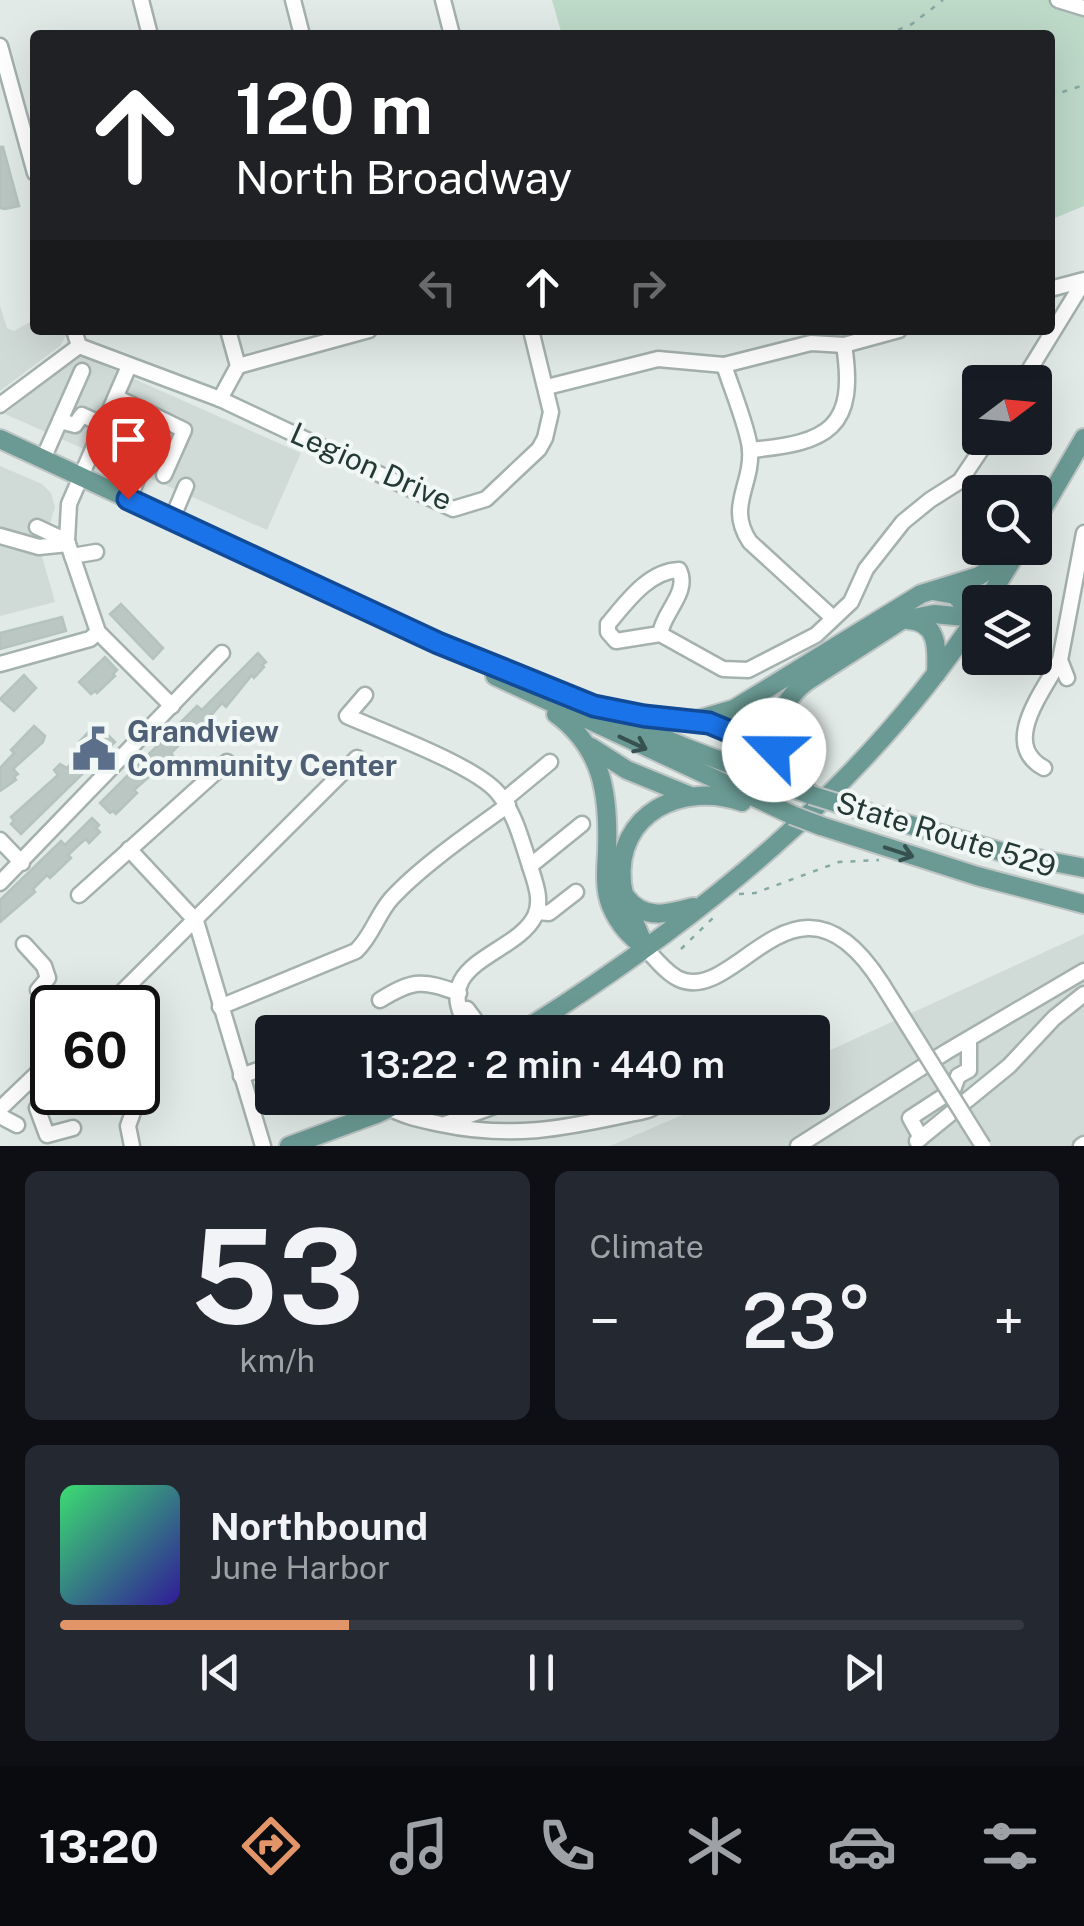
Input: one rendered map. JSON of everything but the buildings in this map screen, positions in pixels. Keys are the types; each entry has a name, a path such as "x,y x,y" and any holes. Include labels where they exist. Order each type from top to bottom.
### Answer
{"main road":[{"path":"1052,493 1084,438"},
{"path":"0,439 438,643 594,706 644,716 696,720 783,754"},
{"path":"696,720 745,703 921,594 979,576 995,565"},
{"path":"921,594 938,590 962,599"},
{"path":"810,795 783,754 780,722 793,694 902,620 962,612"},
{"path":"902,620 920,621 932,632 938,646 936,674"},
{"path":"547,1015 709,902 816,810 874,750 962,638"},
{"path":"438,643 560,716 586,744 599,768 608,803 606,880 611,906 625,932 646,948"},
{"path":"514,686 792,816"},
{"name":"State Route 529","path":"594,706 687,748 810,795 926,832 1076,867"},
{"path":"586,744 628,770 688,795 724,796 792,816"},
{"path":"646,948 624,892 622,860 638,827 662,806 688,795"},
{"name":"State Route 529","path":"792,816 977,876 1084,904"},
{"path":"624,892 638,910 654,915 709,902"},
{"path":"289,1146 371,1115"}],"street":[{"path":"141,0 149,30"},
{"path":"292,0 301,30"},
{"path":"443,0 451,30"},
{"path":"1058,0 1084,8"},
{"path":"0,46 30,153"},
{"path":"1055,288 1084,280"},
{"path":"1055,328 1084,280"},
{"path":"0,405 78,346 75,335"},
{"path":"220,399 238,366 229,335"},
{"path":"238,366 352,335"},
{"name":"Legion Drive","path":"78,346 220,399 453,508 486,499 538,449 550,425 547,388 532,335"},
{"path":"547,388 658,358 724,365 811,343 844,345 881,335"},
{"path":"1032,365 1051,335"},
{"path":"750,450 777,448 819,436 834,425 846,406 848,392 844,345"},
{"path":"724,365 750,450 738,510 741,529 750,542 833,618"},
{"path":"130,366 69,504 69,547 98,632 172,706"},
{"path":"43,459 82,371"},
{"path":"116,397 184,430 164,474"},
{"path":"60,421 70,426 82,415 104,425"},
{"path":"97,442 144,465 128,499"},
{"path":"663,636 662,623 683,578 678,570 658,574 608,624 608,632 616,641 663,636 723,669 748,670 816,635 850,602 883,545 930,500 960,481 977,455"},
{"path":"172,519 186,486"},
{"path":"37,527 69,547"},
{"path":"1044,768 1032,761 1023,746 1024,729 1060,660 1084,533"},
{"path":"0,536 39,547 96,552"},
{"path":"0,664 90,639 98,632"},
{"path":"0,883 222,653"},
{"path":"1060,660 1067,678"},
{"path":"365,694 348,716 471,772 485,780 506,802 538,890 536,912 530,924 470,969 461,981 458,1008 462,1015"},
{"path":"133,985 357,758"},
{"path":"79,895 227,762"},
{"path":"220,1007 356,951 403,888 550,762"},
{"path":"530,866 582,824"},
{"path":"0,840 22,863"},
{"path":"129,849 196,920 263,1146"},
{"path":"536,912 549,913 576,892"},
{"path":"646,948 666,970 690,982 716,976 772,938 812,929 829,932 857,948 983,1146"},
{"path":"24,944 44,966 48,978 42,985"},
{"path":"798,1146 968,1038 1084,971"},
{"path":"380,1000 414,982 430,983 459,993 473,1015"},
{"path":"968,1038 969,1070 958,1076 953,1090 910,1118 919,1140 1009,1066 1054,1018 1084,994"},
{"path":"241,1076 255,1071"},
{"path":"17,1125 0,1113 30,1080"},
{"path":"39,1115 46,1135 74,1128"},
{"path":"132,1115 128,1126 132,1146"},
{"path":"404,1115 490,1133 598,1124 627,1115"},
{"path":"444,1124 469,1115"}],"path":[{"path":"898,30 943,0"},
{"path":"1055,94 1084,85"},
{"path":"739,894 755,893 829,865 880,860"}],"shaded area":[{"path":"0,306 7,328 14,331 30,322 30,335 66,335 60,346 0,391"},
{"path":"80,355 301,453 267,530 5,414"},
{"path":"0,466 42,484 51,493 55,507 41,553 55,602 0,616"},
{"path":"1084,934 1084,1146 610,1146 682,1115 830,1115 830,1050"}],"green space":[{"path":"552,0 1084,0 1084,206 1055,218 1055,30 561,30"}],"place":[{"name":"Grandview Community Center","path":"94,749"}],"route":[{"path":"128,499 438,643 594,706 709,723 774,750"}]}
